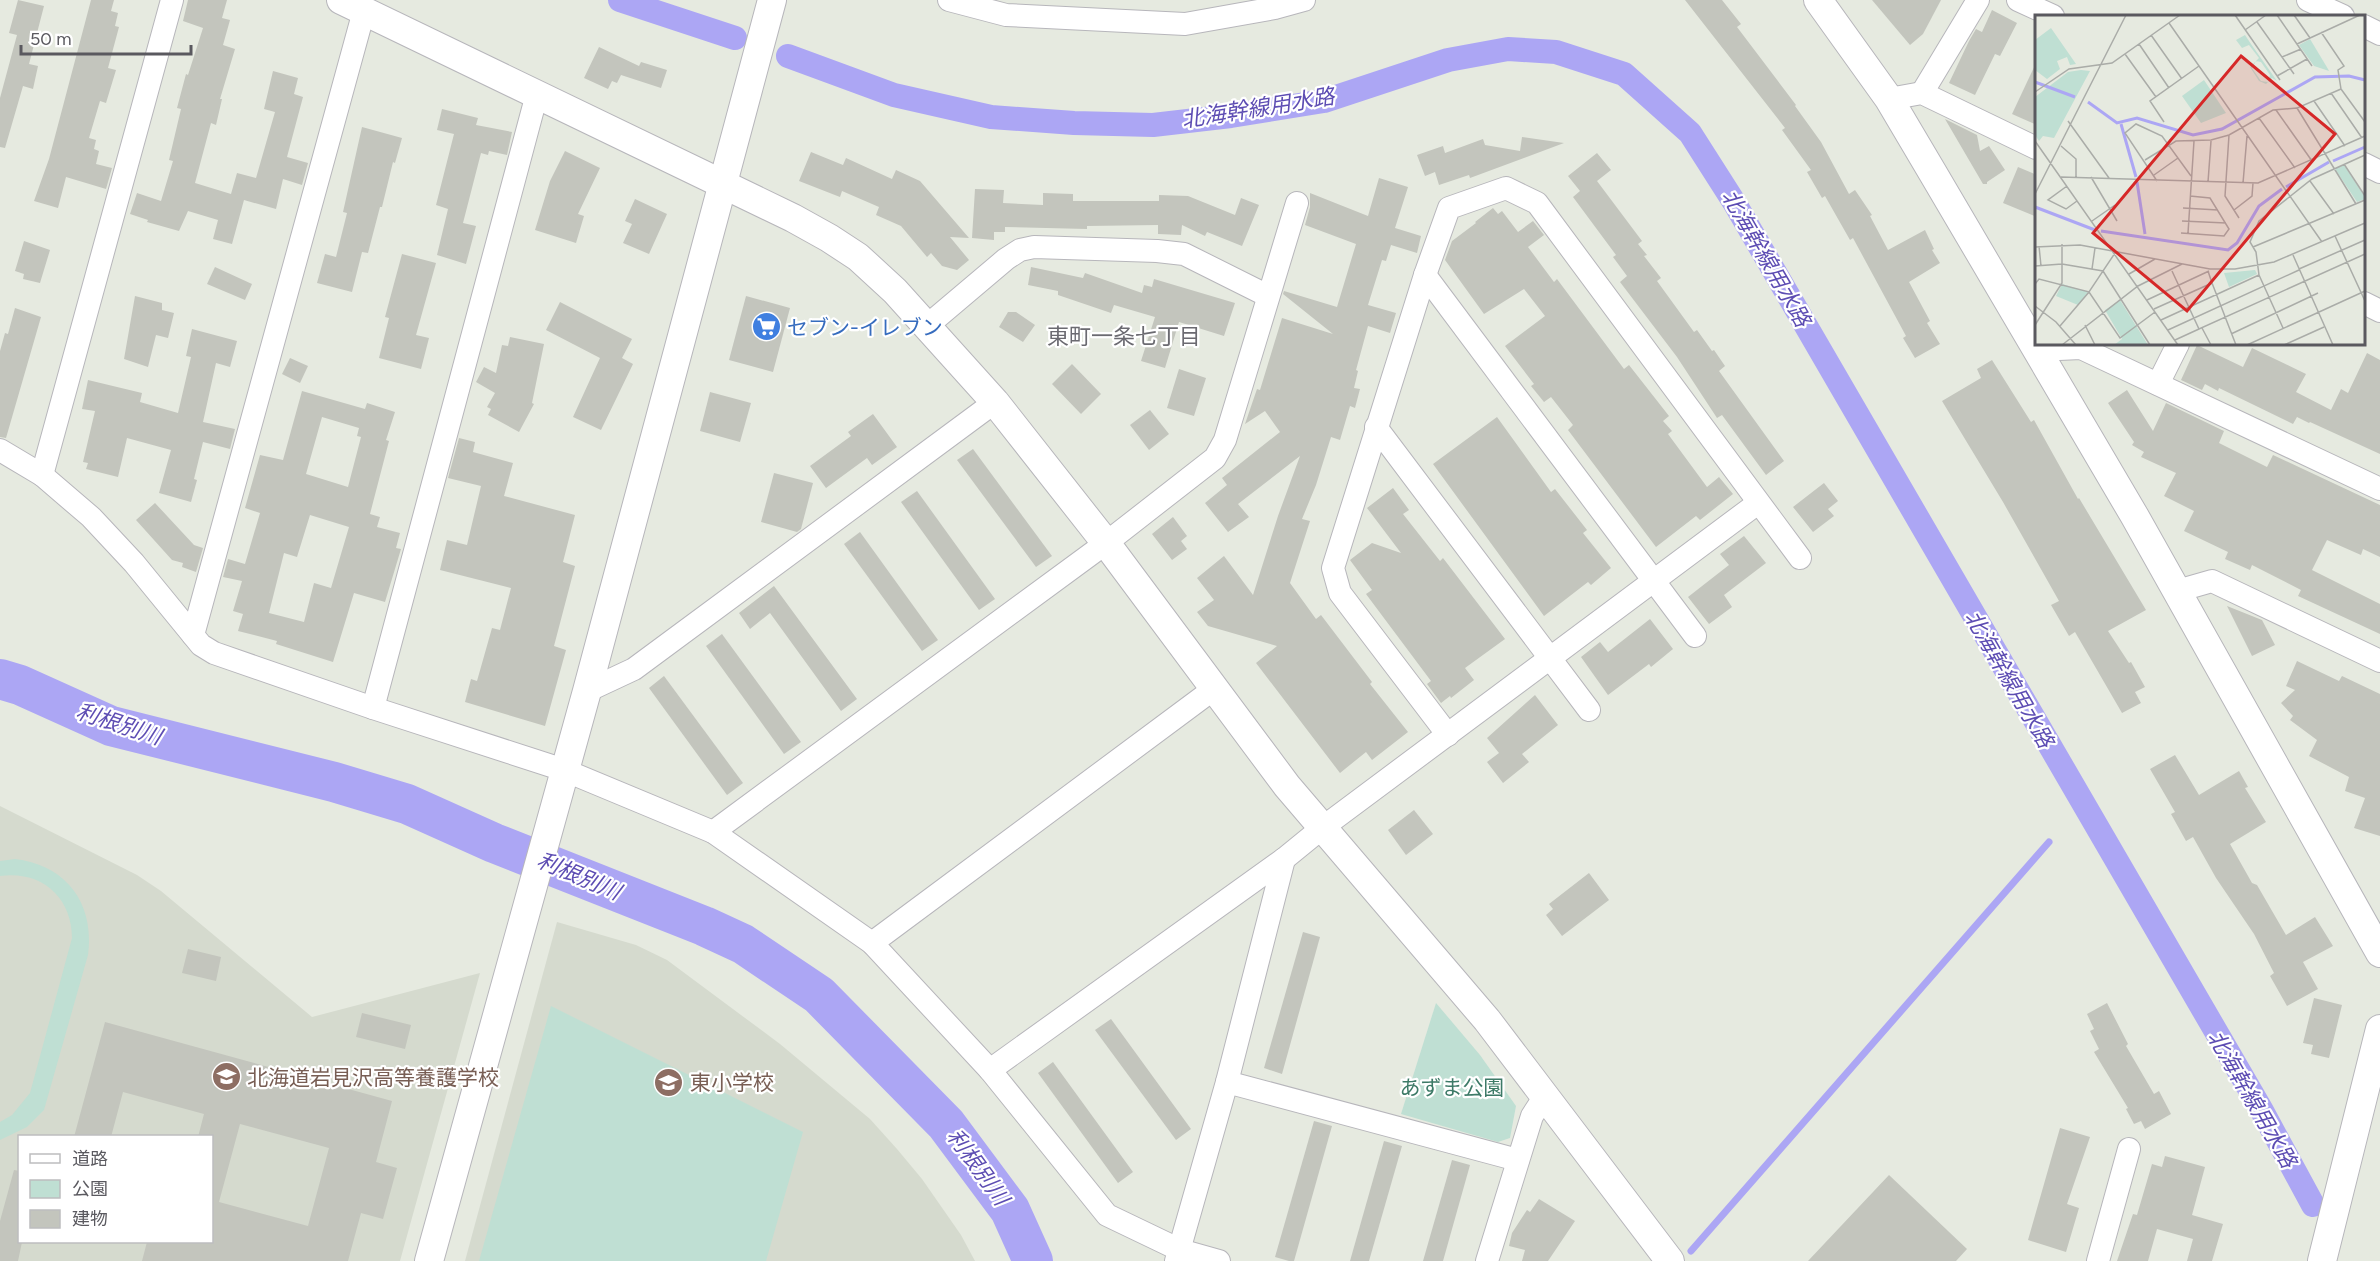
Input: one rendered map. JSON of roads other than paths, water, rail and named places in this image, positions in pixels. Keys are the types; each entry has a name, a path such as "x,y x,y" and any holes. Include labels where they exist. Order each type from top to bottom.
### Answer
{"street":[{"path":"42,475 172,0"},
{"path":"949,0 1006,15 1185,24 1275,8 1304,0"},
{"path":"1818,0 1889,99 2177,591 2380,953"},
{"path":"1922,93 1978,0"},
{"path":"2018,0 2051,15"},
{"path":"2308,0 2339,12"},
{"path":"193,635 352,5 793,218 858,257 895,291 995,402 1106,543 1287,786 1436,957 1670,1261"},
{"path":"429,1261 587,691 769,11"},
{"path":"2365,26 2380,34"},
{"path":"1889,99 1922,93 2035,147"},
{"path":"372,708 537,94"},
{"path":"2365,164 2380,172"},
{"path":"1448,735 1340,593 1333,568 1425,274 1449,208 1506,188 1537,203 1800,558"},
{"path":"713,832 1203,470 1222,448 1297,203"},
{"path":"928,325 1006,259 1020,250 1034,247 1184,254 1268,296"},
{"path":"1425,274 1695,636"},
{"path":"2365,304 2380,311"},
{"path":"2158,384 2178,345"},
{"path":"2036,350 2081,348 2380,489"},
{"path":"587,691 634,669 995,402"},
{"path":"1376,427 1590,710"},
{"path":"0,450 42,475 91,517 127,555 201,645 214,653 372,708 564,770 713,832 872,943 990,1070 1107,1215 1178,1256 1219,1261"},
{"path":"990,1070 1284,859 1322,828 1758,503"},
{"path":"2177,591 2212,581 2380,660"},
{"path":"872,943 1215,688"},
{"path":"1178,1256 1227,1082 1284,859"},
{"path":"2322,1261 2380,1029"},
{"path":"1227,1082 1518,1160"},
{"path":"1487,1261 1532,1116 1545,1096"},
{"path":"2098,1261 2129,1149"}],"waterway":[{"name":"北海幹線用水路","path":"620,0 735,38"},
{"name":"北海幹線用水路","path":"788,56 894,95 991,117 1074,123 1153,125 1231,116 1324,101 1448,60 1508,49 1556,52 1624,74 1690,133 1734,202 2261,1109 2313,1205"},
{"name":"利根別川","path":"0,679 20,685 111,726 334,782 407,804 494,843 704,926 743,944 819,995 946,1124 1010,1210 1033,1261"},
{"path":"1691,1251 2049,842"}],"place":[{"name":"セブン-イレブン","path":"766,327"},
{"name":"北海道岩見沢高等養護学校","path":"226,1077"},
{"name":"東小学校","path":"669,1082"}],"district":[{"name":"東町一条七丁目","path":"1124,336"}],"park label":[{"name":"あずま公園","path":"1452,1087"}]}
